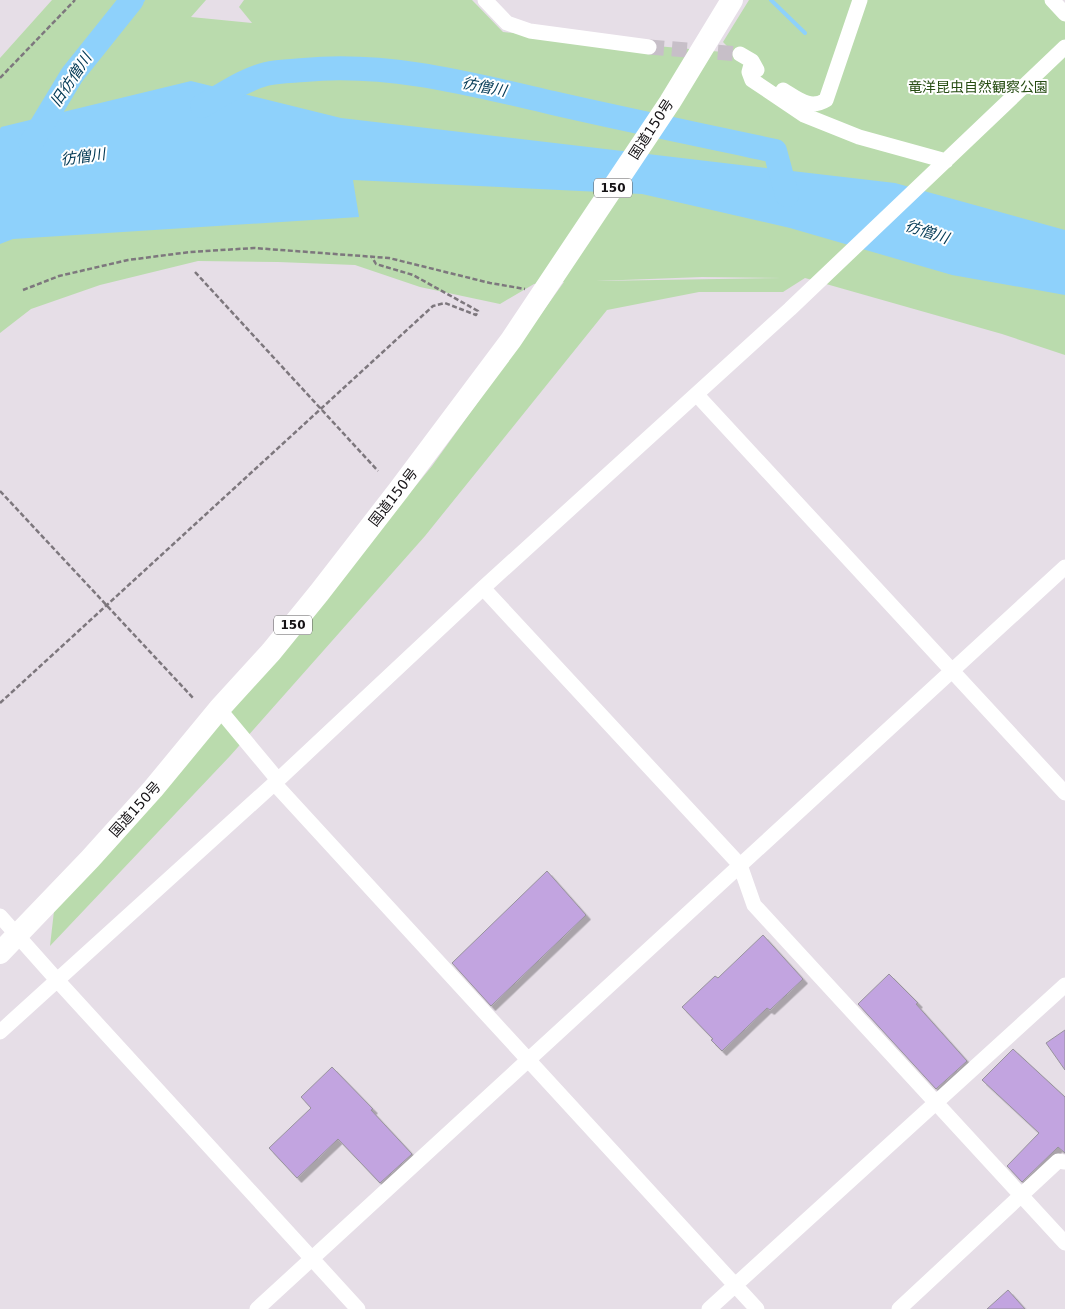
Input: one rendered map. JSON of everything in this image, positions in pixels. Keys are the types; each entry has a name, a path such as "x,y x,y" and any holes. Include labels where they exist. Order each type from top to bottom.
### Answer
{"highway":[{"name":"国道150号","path":"0,953 90,859 153,789 277,645 380,514 473,392 544,292 670,102 732,0"}],"street":[{"path":"485,0 507,24 530,31 649,47"},
{"path":"860,0 826,100 818,105 808,104 798,99 760,76 746,57 752,80 804,115 859,137 946,160"},
{"path":"1052,0 1065,14"},
{"path":"0,1032 276,782 484,588 814,287 1065,47"},
{"path":"696,395 1065,792"},
{"path":"257,1309 1065,567"},
{"path":"484,588 740,865 754,905 1022,1194 1065,1243"},
{"path":"220,709 276,782 757,1309"},
{"path":"0,916 358,1309"},
{"path":"709,1309 1065,984"},
{"path":"899,1309 1058,1161 1065,1162"}],"path":[{"path":"0,78 75,0"},
{"path":"23,290 59,276 128,260 190,252 254,248 388,258 490,284 544,292"},
{"path":"0,703 433,306 444,303 476,316 478,311 413,276 376,264 372,257"},
{"path":"195,272 378,471"},
{"path":"0,491 194,700"}],"green space":[{"name":"竜洋昆虫自然観察公園","path":"52,0 206,0 191,17 252,23 239,7 244,0 472,0 503,32 734,53 723,42 749,0 1054,0 1065,12 1065,355 1002,334 805,278 783,292 699,292 607,310 425,536 230,756 50,946 54,911 273,660 432,466 564,282 534,284 500,304 420,287 355,265 198,261 100,285 31,309 0,333 0,58","holes":["702,277 782,278 596,281"]}],"water":[{"path":"191,81 341,118 895,183 1065,230 1065,295 952,275 790,228 642,194 353,180 359,217 13,239 0,244 1,127"}],"building":[{"path":"547,871 586,915 491,1006 452,963"},
{"path":"763,935 803,979 770,1010 767,1008 722,1051 682,1007 715,976 718,978"},
{"path":"889,974 918,1003 916,1004 967,1061 936,1089 858,1004"},
{"path":"1065,1030 1065,1070 1046,1043"},
{"path":"1013,1049 1065,1097 1065,1153 1058,1147 1022,1182 1007,1166 1039,1133 982,1080"},
{"path":"332,1067 373,1109 371,1110 412,1154 380,1183 338,1139 297,1178 269,1148 311,1108 301,1097"},
{"path":"1008,1290 1025,1309 987,1309"}],"waterway":[{"name":"旧彷僧川","path":"31,143 72,75 132,0"},
{"path":"125,8 143,0"},
{"path":"771,0 805,33"},
{"name":"彷僧川","path":"202,106 249,80 275,72 336,68 367,69 430,76 775,151 787,195"}],"tunnel":[{"path":"649,47 740,54"}]}
